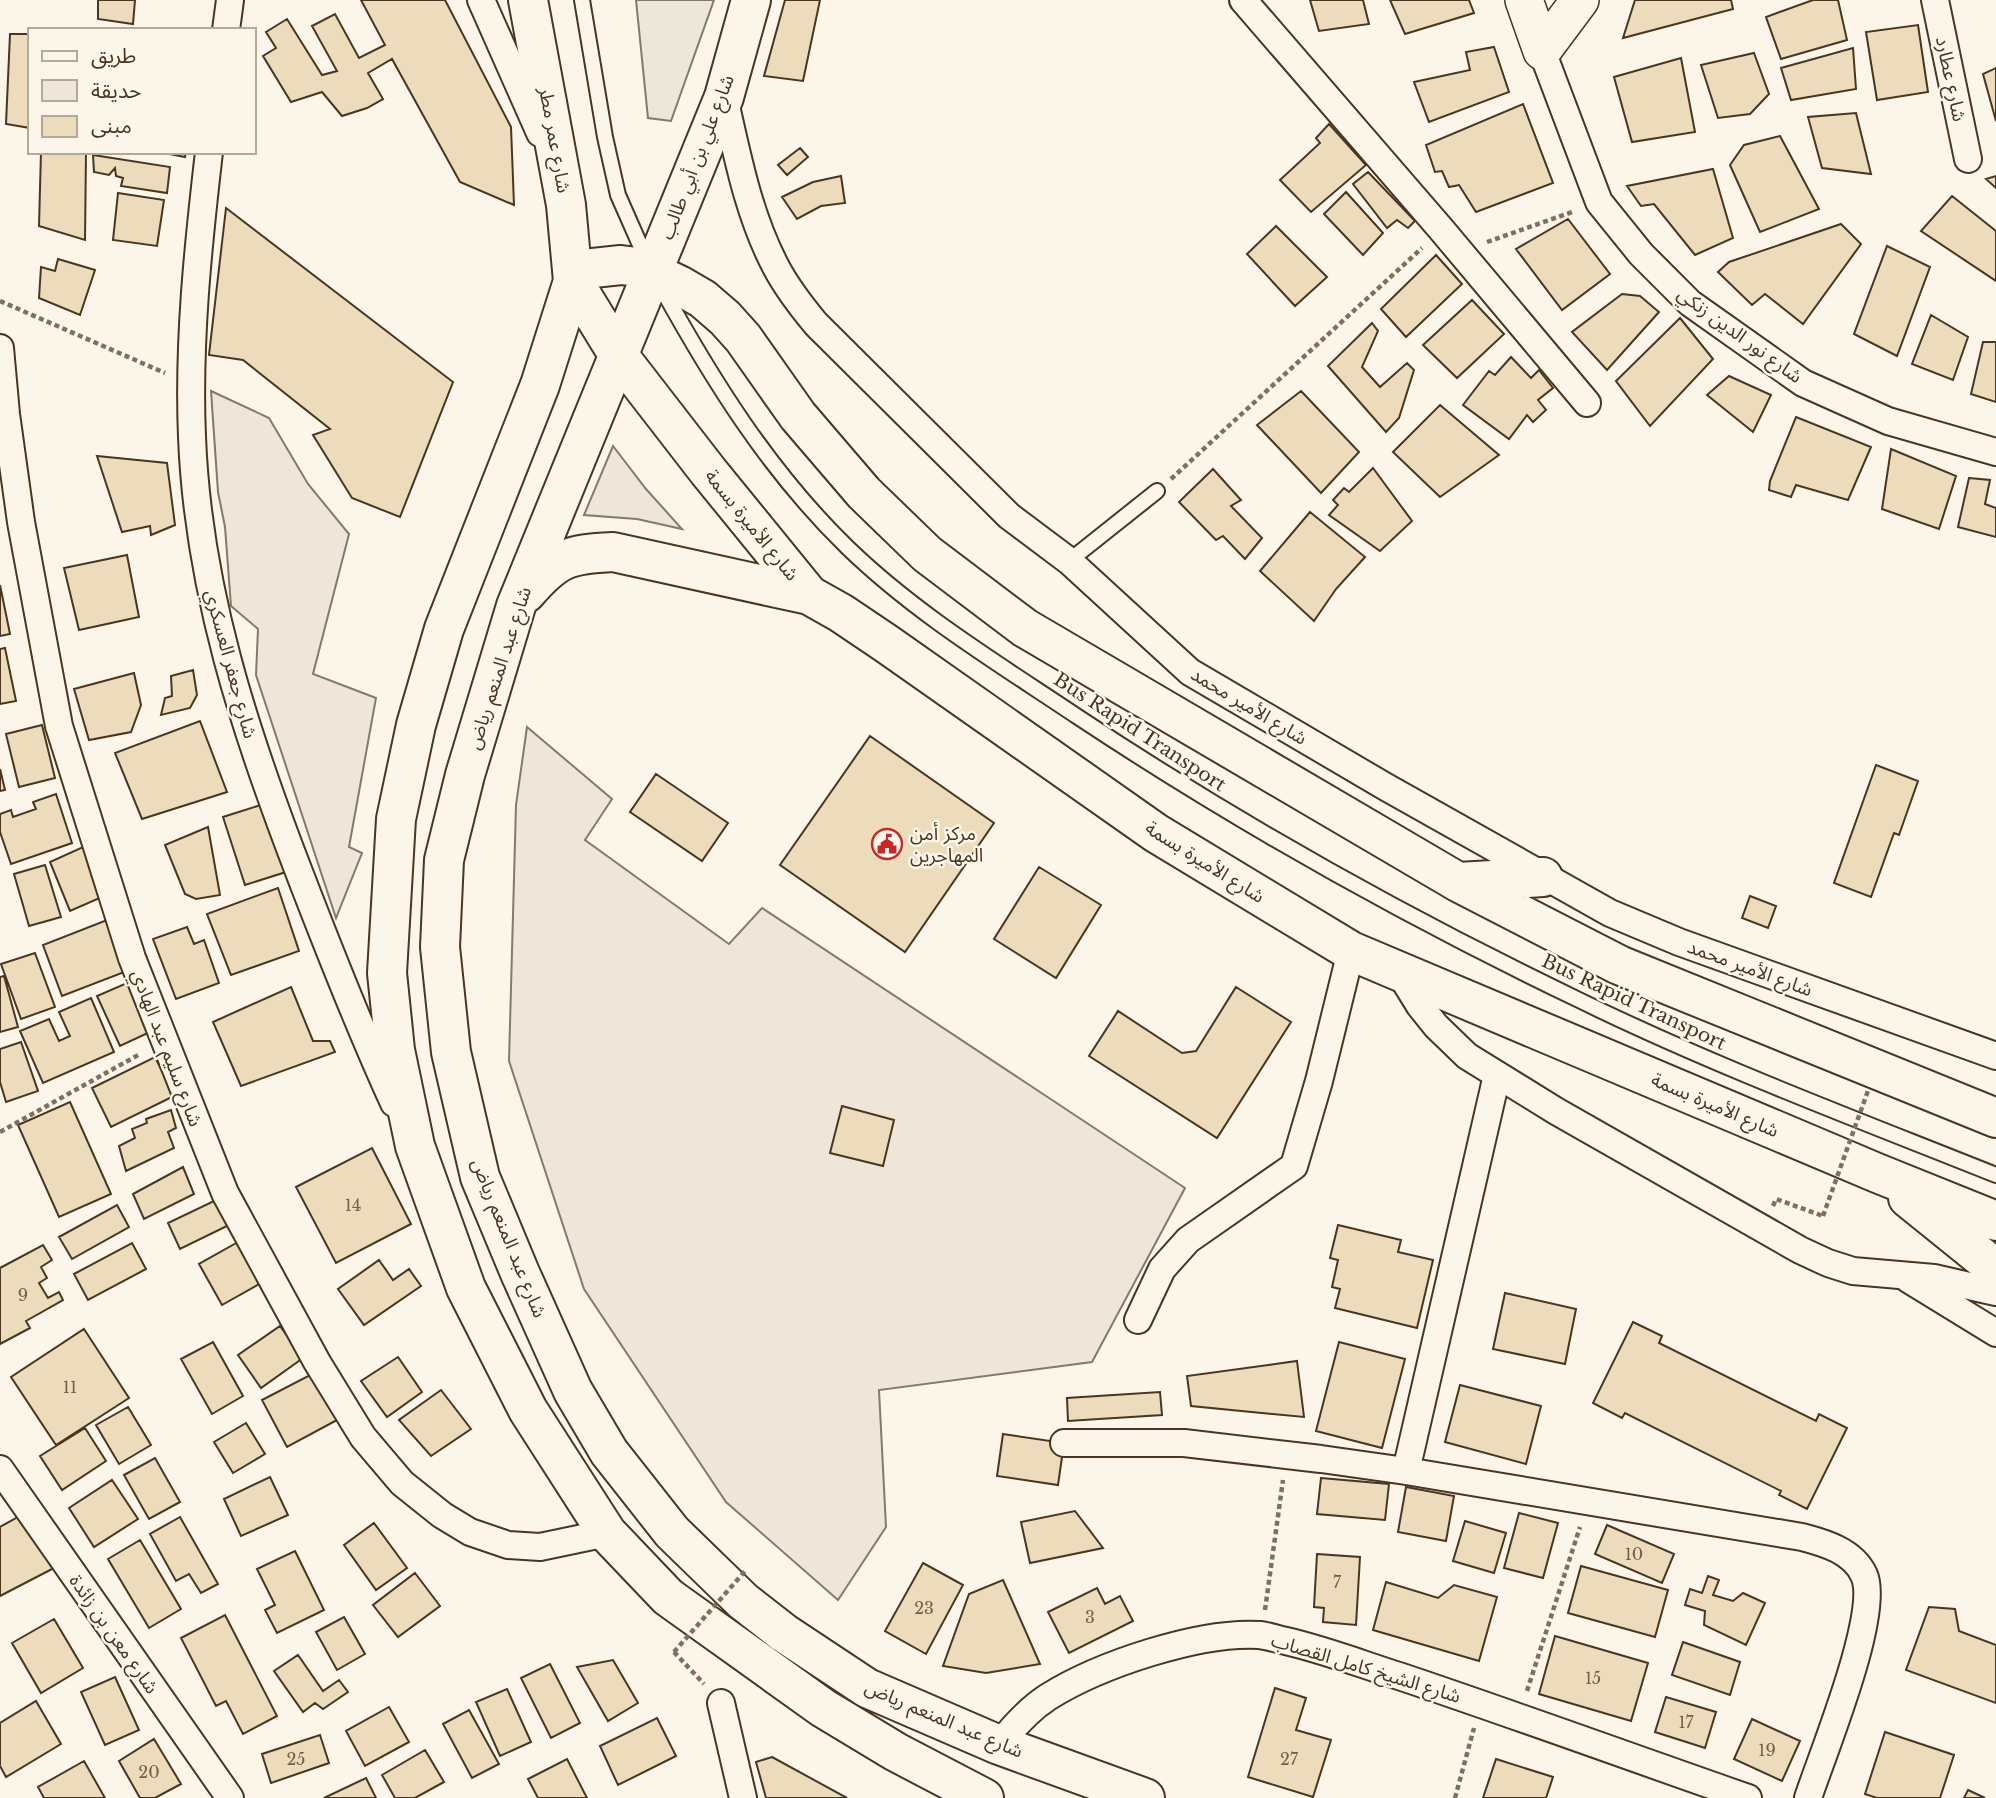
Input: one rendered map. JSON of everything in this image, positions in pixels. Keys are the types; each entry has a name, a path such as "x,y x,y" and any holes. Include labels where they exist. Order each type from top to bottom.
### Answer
{"main road":[{"name":"شارع عمر مطر","path":"528,0 566,205 589,273"},
{"name":"شارع علي بن أبي طالب","path":"652,272 724,97 751,0"},
{"path":"984,1798 896,1752 822,1708 668,1597 607,1533 528,1410 466,1288 415,1146 395,1050 387,973 396,819 416,724 444,629 540,386 589,273 621,265 652,272 703,299 743,338 798,416 864,493 927,554 1037,635 1458,882 1619,965 1996,1118"},
{"name":"شارع عبد المنعم رياض","path":"652,272 516,606 465,775 444,860 440,947 451,1052 481,1177 573,1391 609,1452 672,1532 743,1601 784,1633 867,1688 999,1745 1145,1798"},
{"name":"شارع الأميرة بسمة","path":"589,273 619,356 809,595 887,644 1156,834 1351,951 1996,1221"},
{"path":"516,606 542,574 561,560 581,553 602,552 663,561 809,595"},
{"path":"1458,882 1543,877"},
{"path":"1877,1173 1996,1269"}],"street":[{"path":"226,28 230,0"},
{"path":"481,0 549,156 559,173"},
{"path":"1243,0 1587,403"},
{"name":"شارع نور الدين زنكي","path":"1524,0 1599,202 1641,254 1689,303 1803,383 1888,421 1996,452"},
{"path":"1542,51 1580,0"},
{"name":"شارع عطارد","path":"1935,0 1968,159"},
{"name":"شارع الأمير محمد","path":"724,97 747,195 775,265 794,298 816,324 1009,516 1069,561 1190,672 1543,877 1610,913 1679,942 1996,1056"},
{"name":"شارع جعفر العسكري","path":"209,154 194,306 192,439 204,548 231,680 267,787 352,1011 415,1146"},
{"name":"شارع سليم عبد الهادي","path":"0,348 21,522 59,726 132,958 225,1193 317,1362 363,1437 402,1483 442,1515 470,1532 508,1545 540,1547 607,1533"},
{"path":"1138,1320 1163,1269 1188,1240 1294,1166 1319,1081 1351,951"},
{"path":"1399,972 1436,1026 1467,1056 1800,1250 1853,1271 1934,1278 1996,1292"},
{"path":"1406,1471 1497,1075"},
{"path":"1903,1276 1996,1332"},
{"path":"1064,1443 1184,1443 1406,1471 1802,1537 1840,1550 1856,1563 1868,1587 1854,1660 1808,1798"},
{"name":"شارع معن بن زائدة","path":"0,1469 230,1798"},
{"name":"شارع الشيخ كامل القصاب","path":"999,1745 1018,1721 1048,1697 1092,1675 1170,1648 1227,1637 1261,1635 1305,1645 1480,1703 1748,1798"},
{"path":"721,1703 743,1798"}],"lane":[{"name":"Bus Rapid Transport","path":"582,0 605,137 618,195 652,272 704,365 763,453 847,547 886,582 937,622 1161,771 1367,891 1580,1001 1782,1090 1996,1175"},
{"path":"1069,561 1157,491"}],"path":[{"path":"1459,251 1599,202"},
{"path":"1157,491 1441,229"},
{"path":"0,301 191,385"},
{"path":"0,1132 163,1041"},
{"path":"1776,1199 1823,1216 1870,1088"},
{"path":"1261,1635 1287,1455"},
{"path":"1518,1718 1588,1502"},
{"path":"721,1703 674,1652 746,1570"},
{"path":"1455,1798 1480,1703"}],"green space":[{"path":"211,391 269,418 308,484 349,534 313,674 376,698 349,847 362,853 336,918 256,675 258,629 231,606 225,527 218,492"},
{"path":"613,446 646,489 682,529 637,519 584,515"},
{"path":"527,727 612,799 585,840 729,944 762,908 1185,1188 1092,1362 879,1390 886,1527 838,1600 726,1502 584,1289 509,1061 516,805"}],"shaded area":[{"path":"636,0 714,0 671,121 648,118"}],"building":[{"path":"98,0 135,0 133,24 98,19"},
{"path":"361,0 445,0 511,127 514,205 460,182 392,59 368,73 383,99 367,108 342,116 322,92 291,102 263,56 276,48 266,32 287,19 322,75 337,71 312,26 335,14 359,58 385,45"},
{"path":"785,0 820,0 803,81 764,76"},
{"path":"1310,0 1363,0 1369,24 1319,31"},
{"path":"1390,0 1469,0 1474,13 1405,34"},
{"path":"1635,0 1731,0 1733,9 1623,38"},
{"path":"1813,0 1838,0 1847,40 1781,59 1766,17"},
{"path":"1918,25 1928,92 1877,100 1866,32"},
{"path":"10,34 28,34 28,128 6,124"},
{"path":"1494,47 1509,92 1429,122 1414,82 1470,70 1466,52"},
{"path":"1853,48 1856,89 1791,100 1781,68"},
{"path":"1754,53 1769,94 1750,114 1718,118 1701,65"},
{"path":"1681,58 1695,132 1632,142 1614,77"},
{"path":"1996,68 1996,121 1983,74"},
{"path":"1523,104 1553,183 1476,212 1459,185 1449,187 1442,171 1435,172 1426,145"},
{"path":"1856,113 1871,174 1822,168 1808,117"},
{"path":"1329,124 1366,165 1311,212 1280,180 1320,143 1316,138"},
{"path":"1780,136 1819,209 1760,232 1730,165 1744,145"},
{"path":"800,148 808,157 787,175 778,165"},
{"path":"41,154 86,154 85,240 39,226"},
{"path":"93,155 170,167 167,193 121,186 123,178 116,176 115,168 109,175 94,172"},
{"path":"1713,169 1733,238 1695,255 1654,204 1641,206 1627,186"},
{"path":"1368,172 1415,221 1408,228 1397,220 1387,228 1353,184"},
{"path":"841,176 845,203 821,206 797,219 782,197 813,182"},
{"path":"1996,176 1996,188 1986,179"},
{"path":"1346,192 1383,233 1363,255 1324,214"},
{"path":"118,193 164,200 157,246 113,240"},
{"path":"1952,196 1996,231 1996,281 1921,231"},
{"path":"226,208 453,382 400,517 352,498 313,435 330,429 243,360 209,355"},
{"path":"1568,219 1610,274 1562,310 1516,249"},
{"path":"1841,224 1861,244 1803,324 1765,294 1752,305 1718,272 1729,262"},
{"path":"1276,226 1327,277 1295,306 1247,254"},
{"path":"1887,246 1930,267 1897,356 1854,334"},
{"path":"1436,255 1462,284 1406,337 1381,309"},
{"path":"58,259 95,270 80,315 39,298 41,267 55,271"},
{"path":"1622,294 1640,296 1659,312 1607,370 1572,332"},
{"path":"1472,300 1504,334 1457,378 1423,345"},
{"path":"1931,315 1968,337 1953,380 1912,364"},
{"path":"1680,318 1713,359 1650,426 1616,381"},
{"path":"1372,323 1378,331 1362,367 1380,387 1407,363 1414,370 1399,418 1386,432 1328,366"},
{"path":"1983,342 1996,342 1996,402 1971,394"},
{"path":"1511,357 1531,378 1539,370 1553,388 1538,400 1546,410 1533,422 1527,415 1509,439 1463,405 1489,371 1495,375"},
{"path":"1729,376 1771,395 1753,432 1707,395"},
{"path":"1301,391 1359,452 1321,493 1257,425"},
{"path":"1440,405 1499,455 1440,497 1393,452"},
{"path":"1796,417 1871,447 1848,500 1796,485 1791,497 1769,490 1770,481"},
{"path":"1891,449 1956,476 1939,529 1882,509"},
{"path":"97,456 167,463 175,525 151,535 150,526 122,532"},
{"path":"1373,468 1412,521 1380,551 1329,515 1338,505 1333,500 1344,488 1349,492"},
{"path":"1213,469 1241,500 1231,506 1262,538 1245,559 1223,536 1216,540 1179,502"},
{"path":"1969,478 1990,480 1985,504 1996,508 1996,537 1958,527"},
{"path":"1310,512 1365,557 1336,589 1314,621 1260,571"},
{"path":"127,555 139,617 79,630 64,568"},
{"path":"0,585 10,634 0,636"},
{"path":"5,648 16,701 0,704 0,649"},
{"path":"193,670 197,695 190,708 161,715 165,698 172,696 171,676"},
{"path":"134,673 141,705 131,732 89,740 74,689"},
{"path":"200,721 227,792 142,819 115,753"},
{"path":"42,725 55,778 19,787 6,734"},
{"name":"مركز أمن المهاجرين","path":"870,736 994,823 905,952 780,865"},
{"path":"1876,765 1918,781 1899,835 1894,833 1871,897 1834,883"},
{"path":"0,769 5,790 0,791"},
{"path":"656,774 728,823 702,861 630,812"},
{"path":"56,794 72,843 11,864 0,832 0,814 11,810 13,817 36,809 33,802"},
{"path":"264,804 286,872 245,885 223,817"},
{"path":"208,827 220,895 196,899 185,894 165,845"},
{"path":"83,847 102,897 70,911 50,862"},
{"path":"45,865 61,917 29,926 14,874"},
{"path":"1039,867 1101,905 1056,978 994,939"},
{"path":"278,888 299,951 231,975 207,914"},
{"path":"1750,896 1776,906 1768,928 1742,918"},
{"path":"107,920 127,971 62,996 43,945"},
{"path":"187,927 194,944 204,940 219,983 176,999 153,939"},
{"path":"35,953 55,1007 21,1019 1,964"},
{"path":"4,976 18,1027 0,1032 0,977"},
{"path":"127,983 150,1032 120,1046 97,996"},
{"path":"291,987 313,1041 330,1041 335,1052 241,1086 213,1022"},
{"path":"1236,987 1291,1022 1217,1138 1089,1056 1118,1011 1182,1053 1196,1051"},
{"path":"91,998 114,1052 43,1083 20,1031 49,1019 59,1041 70,1036 59,1012"},
{"path":"21,1042 38,1091 6,1102 0,1082 0,1049"},
{"path":"155,1057 174,1096 111,1127 92,1088"},
{"path":"70,1102 111,1194 59,1217 18,1125"},
{"path":"842,1106 894,1120 883,1166 830,1153"},
{"path":"171,1110 176,1128 168,1132 174,1148 126,1171 119,1146 135,1138 132,1129 147,1123 146,1119"},
{"path":"372,1148 411,1224 336,1263 296,1187"},
{"path":"183,1167 194,1194 144,1219 133,1194"},
{"path":"216,1200 229,1225 180,1249 168,1223"},
{"path":"117,1205 129,1227 72,1259 59,1237"},
{"path":"1338,1225 1401,1240 1398,1252 1433,1260 1417,1328 1335,1308 1340,1289 1332,1287 1338,1260 1330,1258"},
{"path":"238,1242 261,1283 222,1305 199,1264"},
{"path":"132,1243 146,1269 88,1300 74,1274"},
{"path":"43,1245 52,1260 41,1267 47,1278 39,1283 48,1298 59,1292 63,1300 26,1321 30,1328 0,1344 0,1268"},
{"path":"379,1260 393,1280 409,1269 421,1286 364,1325 338,1289"},
{"path":"1505,1293 1576,1309 1565,1364 1493,1349"},
{"path":"1633,1322 1662,1336 1659,1343 1816,1421 1819,1414 1847,1428 1807,1509 1779,1495 1781,1491 1625,1413 1622,1418 1593,1403"},
{"path":"280,1326 303,1358 261,1388 238,1355"},
{"path":"84,1329 129,1398 56,1445 11,1377"},
{"path":"213,1342 243,1396 212,1414 181,1359"},
{"path":"1339,1342 1405,1359 1382,1448 1316,1431"},
{"path":"398,1357 422,1392 387,1417 361,1381"},
{"path":"1297,1361 1304,1417 1191,1406 1187,1376"},
{"path":"312,1374 337,1420 287,1447 262,1400"},
{"path":"1460,1385 1541,1406 1526,1464 1445,1442"},
{"path":"441,1390 471,1429 431,1456 399,1420"},
{"path":"1160,1392 1162,1415 1068,1421 1067,1398"},
{"path":"128,1407 151,1445 119,1464 96,1425"},
{"path":"246,1423 265,1454 233,1473 214,1442"},
{"path":"85,1428 106,1461 62,1490 40,1456"},
{"path":"1003,1434 1064,1443 1058,1485 997,1476"},
{"path":"155,1458 180,1502 149,1519 124,1475"},
{"path":"270,1477 288,1515 241,1536 224,1499"},
{"path":"1321,1478 1389,1484 1385,1520 1317,1514"},
{"path":"112,1480 138,1519 94,1547 69,1508"},
{"path":"1406,1487 1454,1496 1446,1541 1398,1532"},
{"path":"1075,1511 1103,1548 1030,1563 1021,1522"},
{"path":"25,1513 54,1568 0,1596 0,1527"},
{"path":"1519,1513 1558,1523 1543,1578 1504,1568"},
{"path":"180,1517 218,1584 201,1593 189,1574 176,1581 150,1534"},
{"path":"1465,1521 1506,1533 1494,1573 1453,1561"},
{"path":"374,1523 407,1568 376,1590 344,1545"},
{"path":"1607,1525 1674,1554 1662,1583 1595,1554"},
{"path":"140,1540 181,1609 149,1628 108,1559"},
{"path":"295,1551 324,1610 277,1633 265,1610 275,1605 257,1569"},
{"path":"1317,1554 1360,1557 1356,1625 1323,1622 1324,1608 1314,1607"},
{"path":"923,1563 963,1585 926,1654 885,1631"},
{"path":"1581,1566 1668,1590 1655,1637 1568,1613"},
{"path":"415,1573 440,1606 398,1637 373,1605"},
{"path":"1708,1576 1719,1580 1713,1595 1733,1601 1743,1593 1765,1603 1746,1645 1704,1625 1705,1611 1685,1605 1690,1589 1702,1593"},
{"path":"1003,1580 1040,1664 986,1673 943,1666 969,1594"},
{"path":"1386,1582 1438,1598 1454,1585 1497,1597 1479,1661 1373,1630"},
{"path":"1097,1588 1105,1604 1120,1596 1133,1621 1069,1653 1048,1612"},
{"path":"1929,1607 1955,1609 1959,1631 1996,1645 1996,1703 1906,1670"},
{"path":"225,1615 277,1716 243,1734 226,1701 216,1706 181,1638"},
{"path":"344,1617 365,1654 337,1670 316,1632"},
{"path":"54,1619 83,1668 41,1693 12,1643"},
{"path":"1555,1636 1648,1663 1631,1721 1539,1694"},
{"path":"1683,1642 1740,1662 1730,1695 1672,1675"},
{"path":"298,1655 323,1691 339,1680 348,1692 323,1709 315,1703 303,1712 274,1671"},
{"path":"613,1660 638,1703 608,1721 577,1667"},
{"path":"550,1664 580,1723 551,1738 521,1678"},
{"path":"115,1677 139,1730 105,1745 81,1692"},
{"path":"1275,1688 1306,1698 1296,1730 1331,1740 1313,1797 1248,1777"},
{"path":"507,1689 531,1742 500,1756 476,1702"},
{"path":"1666,1697 1716,1712 1705,1748 1655,1732"},
{"path":"36,1701 61,1744 6,1777 0,1766 0,1723"},
{"path":"389,1707 409,1742 365,1766 346,1731"},
{"path":"469,1710 499,1764 472,1778 443,1724"},
{"path":"657,1718 676,1756 618,1785 600,1746"},
{"path":"1752,1719 1800,1741 1782,1781 1734,1759"},
{"path":"1885,1732 1954,1755 1940,1798 1877,1798 1865,1794"},
{"path":"320,1735 329,1763 271,1783 262,1754"},
{"path":"154,1739 181,1784 155,1798 140,1798 119,1761"},
{"path":"425,1750 444,1782 415,1798 395,1798 382,1775"},
{"path":"772,1757 847,1798 766,1798 756,1762"},
{"path":"567,1759 587,1798 538,1798 528,1779"},
{"path":"1496,1759 1553,1777 1546,1798 1483,1798"},
{"path":"84,1761 105,1798 44,1798 38,1787"},
{"path":"366,1778 376,1798 324,1798"},
{"path":"1968,1790 1985,1798 1964,1798"}],"place":[{"name":"مركز أمن المهاجرين","path":"887,844"}]}
